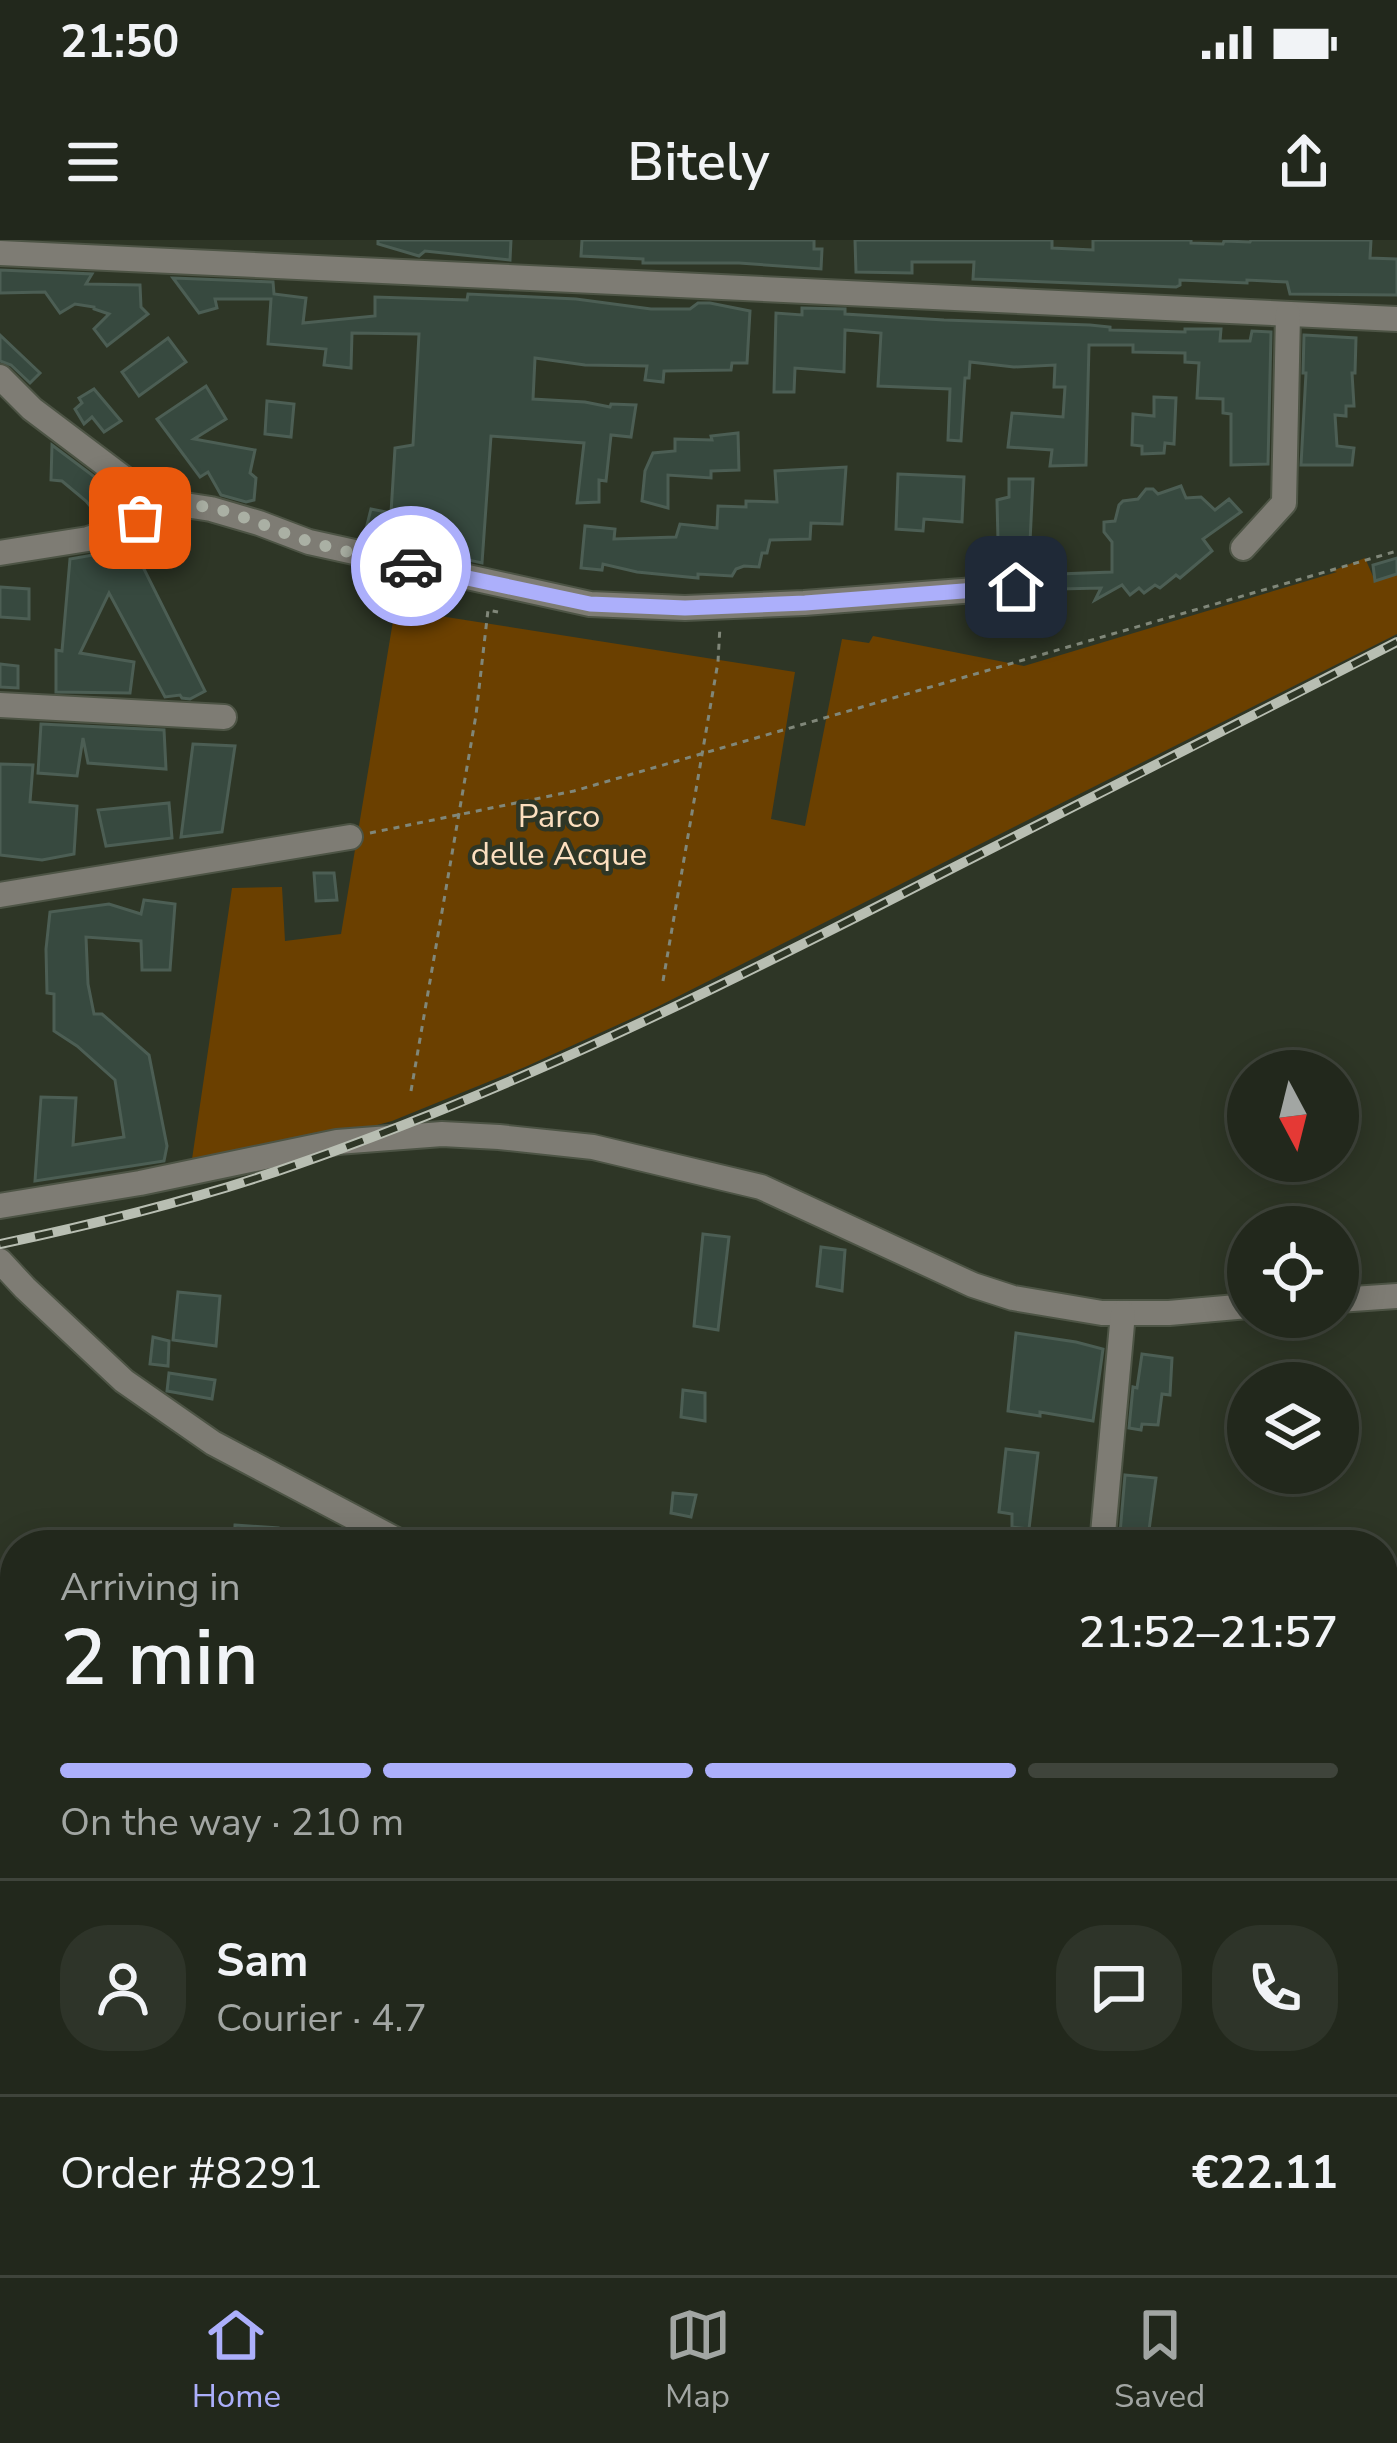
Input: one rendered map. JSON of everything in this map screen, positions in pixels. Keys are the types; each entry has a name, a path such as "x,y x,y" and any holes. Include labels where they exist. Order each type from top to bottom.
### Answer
{"street":[{"path":"0,253 1397,319"},
{"path":"1243,548 1284,502 1288,314"},
{"path":"0,377 32,409 162,507"},
{"path":"0,553 88,539 162,507 185,506 212,509 309,542 590,604 721,606 1016,587"},
{"path":"0,704 224,717"},
{"path":"0,895 350,837"},
{"path":"0,1206 337,1142 442,1134 499,1137 593,1147 761,1186 973,1285 1012,1298 1102,1313 1227,1307"},
{"path":"0,1261 124,1381 213,1443 378,1530"},
{"path":"1359,1299 1397,1296"},
{"path":"1103,1530 1123,1313"}],"path":[{"path":"350,837 574,791 1397,551"},
{"path":"663,980 718,662 721,606"},
{"path":"411,1091 476,715 488,610 498,612"}],"green space":[{"name":"Parco delle Acque","path":"1365,558 1375,581 1397,574 1397,634 657,1007 525,1067 392,1121 191,1166 232,888 282,887 285,941 341,934 395,609 795,672 771,819 805,826 842,639 869,643 873,636 1024,666 1337,572 1332,571"}],"building":[{"path":"378,240 511,240 510,260 425,251 419,256 378,244"},
{"path":"582,240 814,240 814,249 822,249 821,269 643,263 643,259 581,256"},
{"path":"855,240 1052,240 1052,248 1093,250 1093,240 1223,244 1371,240 1370,258 1397,259 1397,295 1290,294 1287,282 1247,280 1180,280 1176,287 973,279 974,262 912,262 912,273 856,272"},
{"path":"0,270 92,274 86,284 140,285 141,307 148,314 107,346 94,329 109,314 75,304 60,313 45,292 0,293"},
{"path":"173,278 273,282 274,294 306,298 303,323 375,316 375,297 467,300 468,294 576,299 651,309 690,309 710,303 750,311 747,363 732,363 731,370 664,371 663,382 645,380 647,366 535,358 533,399 636,405 631,437 611,435 606,481 599,480 599,502 577,503 584,443 491,436 482,563 364,537 371,509 391,513 395,448 413,445 419,334 352,333 351,368 324,365 326,349 268,344 271,299 215,299 217,308 199,313"},
{"path":"802,308 1110,330 1221,329 1220,341 1250,341 1252,331 1271,332 1268,464 1231,465 1231,414 1223,413 1223,399 1197,398 1199,363 1185,362 1185,353 1133,352 1133,345 1089,345 1086,465 1050,466 1052,450 1008,447 1012,413 1063,417 1065,387 1054,387 1055,365 970,362 961,441 948,440 950,389 878,386 881,333 845,330 844,372 795,368 794,392 774,392 776,313 802,315"},
{"path":"0,335 40,373 30,383 0,361"},
{"path":"1304,335 1356,338 1354,406 1346,406 1346,416 1335,415 1337,446 1354,448 1352,465 1301,465"},
{"path":"168,338 186,362 139,396 122,372"},
{"path":"206,386 226,419 194,439 255,450 250,473 256,478 254,500 221,495 208,472 200,477 157,419"},
{"path":"94,389 121,421 104,432 92,417 84,424 75,409 82,403 79,398"},
{"path":"1154,397 1176,398 1174,444 1165,443 1164,453 1142,454 1142,446 1132,445 1133,414 1154,416"},
{"path":"267,401 294,404 291,437 265,434"},
{"path":"738,433 739,470 711,471 711,478 668,475 668,508 642,501 645,471 653,453 675,451 675,439 712,440 711,436"},
{"path":"52,445 116,493 123,508 100,518 62,481 51,480"},
{"path":"846,467 842,524 811,523 810,539 770,540 759,567 744,566 732,576 698,574 698,578 603,564 602,570 581,568 585,526 615,529 614,539 676,537 680,524 717,528 718,506 777,502 775,471"},
{"path":"898,474 964,477 962,522 924,519 923,531 896,529"},
{"path":"1009,479 1033,479 1030,542 998,540 997,500 1009,497"},
{"path":"1181,486 1186,498 1201,497 1215,510 1229,499 1241,512 1203,539 1212,551 1180,578 1176,575 1144,593 1139,588 1130,595 1122,585 1095,600 1101,588 1059,589 1059,574 1112,572 1112,542 1104,532 1104,522 1115,521 1123,501 1138,499 1146,489 1158,494"},
{"path":"127,543 205,691 190,699 165,697 109,593 80,653 134,662 130,693 56,692 56,650 62,651 70,559"},
{"path":"1397,558 1397,574 1375,581 1373,565"},
{"path":"0,587 29,589 29,619 0,617"},
{"path":"0,664 18,666 18,688 0,687"},
{"path":"41,724 164,730 166,769 88,763 83,738 77,776 38,773"},
{"path":"193,744 235,746 222,832 181,837"},
{"path":"0,764 33,765 30,802 77,806 74,854 42,860 0,855"},
{"path":"169,803 172,838 106,846 98,810"},
{"path":"314,873 334,873 337,900 316,901"},
{"path":"144,900 175,904 170,970 142,970 141,941 86,937 88,984 94,1014 102,1014 149,1055 167,1146 164,1161 35,1181 41,1097 76,1098 73,1145 124,1137 115,1080 54,1031 54,994 47,993 50,912 109,904 141,914"},
{"path":"703,1234 729,1237 718,1330 694,1326"},
{"path":"821,1247 845,1250 842,1291 817,1286"},
{"path":"178,1292 220,1296 216,1346 173,1340"},
{"path":"1016,1333 1103,1349 1093,1421 1008,1411"},
{"path":"153,1337 169,1341 168,1366 150,1364"},
{"path":"1142,1354 1172,1358 1170,1395 1162,1394 1158,1425 1142,1424 1141,1430 1129,1428"},
{"path":"169,1373 215,1380 212,1399 167,1391"},
{"path":"683,1390 705,1393 705,1421 681,1417"},
{"path":"1006,1449 1038,1453 1029,1529 1012,1527 1012,1514 999,1512"},
{"path":"1125,1475 1156,1478 1149,1530 1120,1530"},
{"path":"673,1493 696,1495 691,1517 671,1513"},
{"path":"235,1525 278,1528 278,1530 235,1530"}],"railway":[{"path":"0,1244 150,1209 262,1176 542,1068 779,956 1397,642"}],"way so far":[{"path":"140,518 162,507 212,509 309,542 411,566"}],"route":[{"path":"411,566 590,604 685,608 1016,587"}]}
